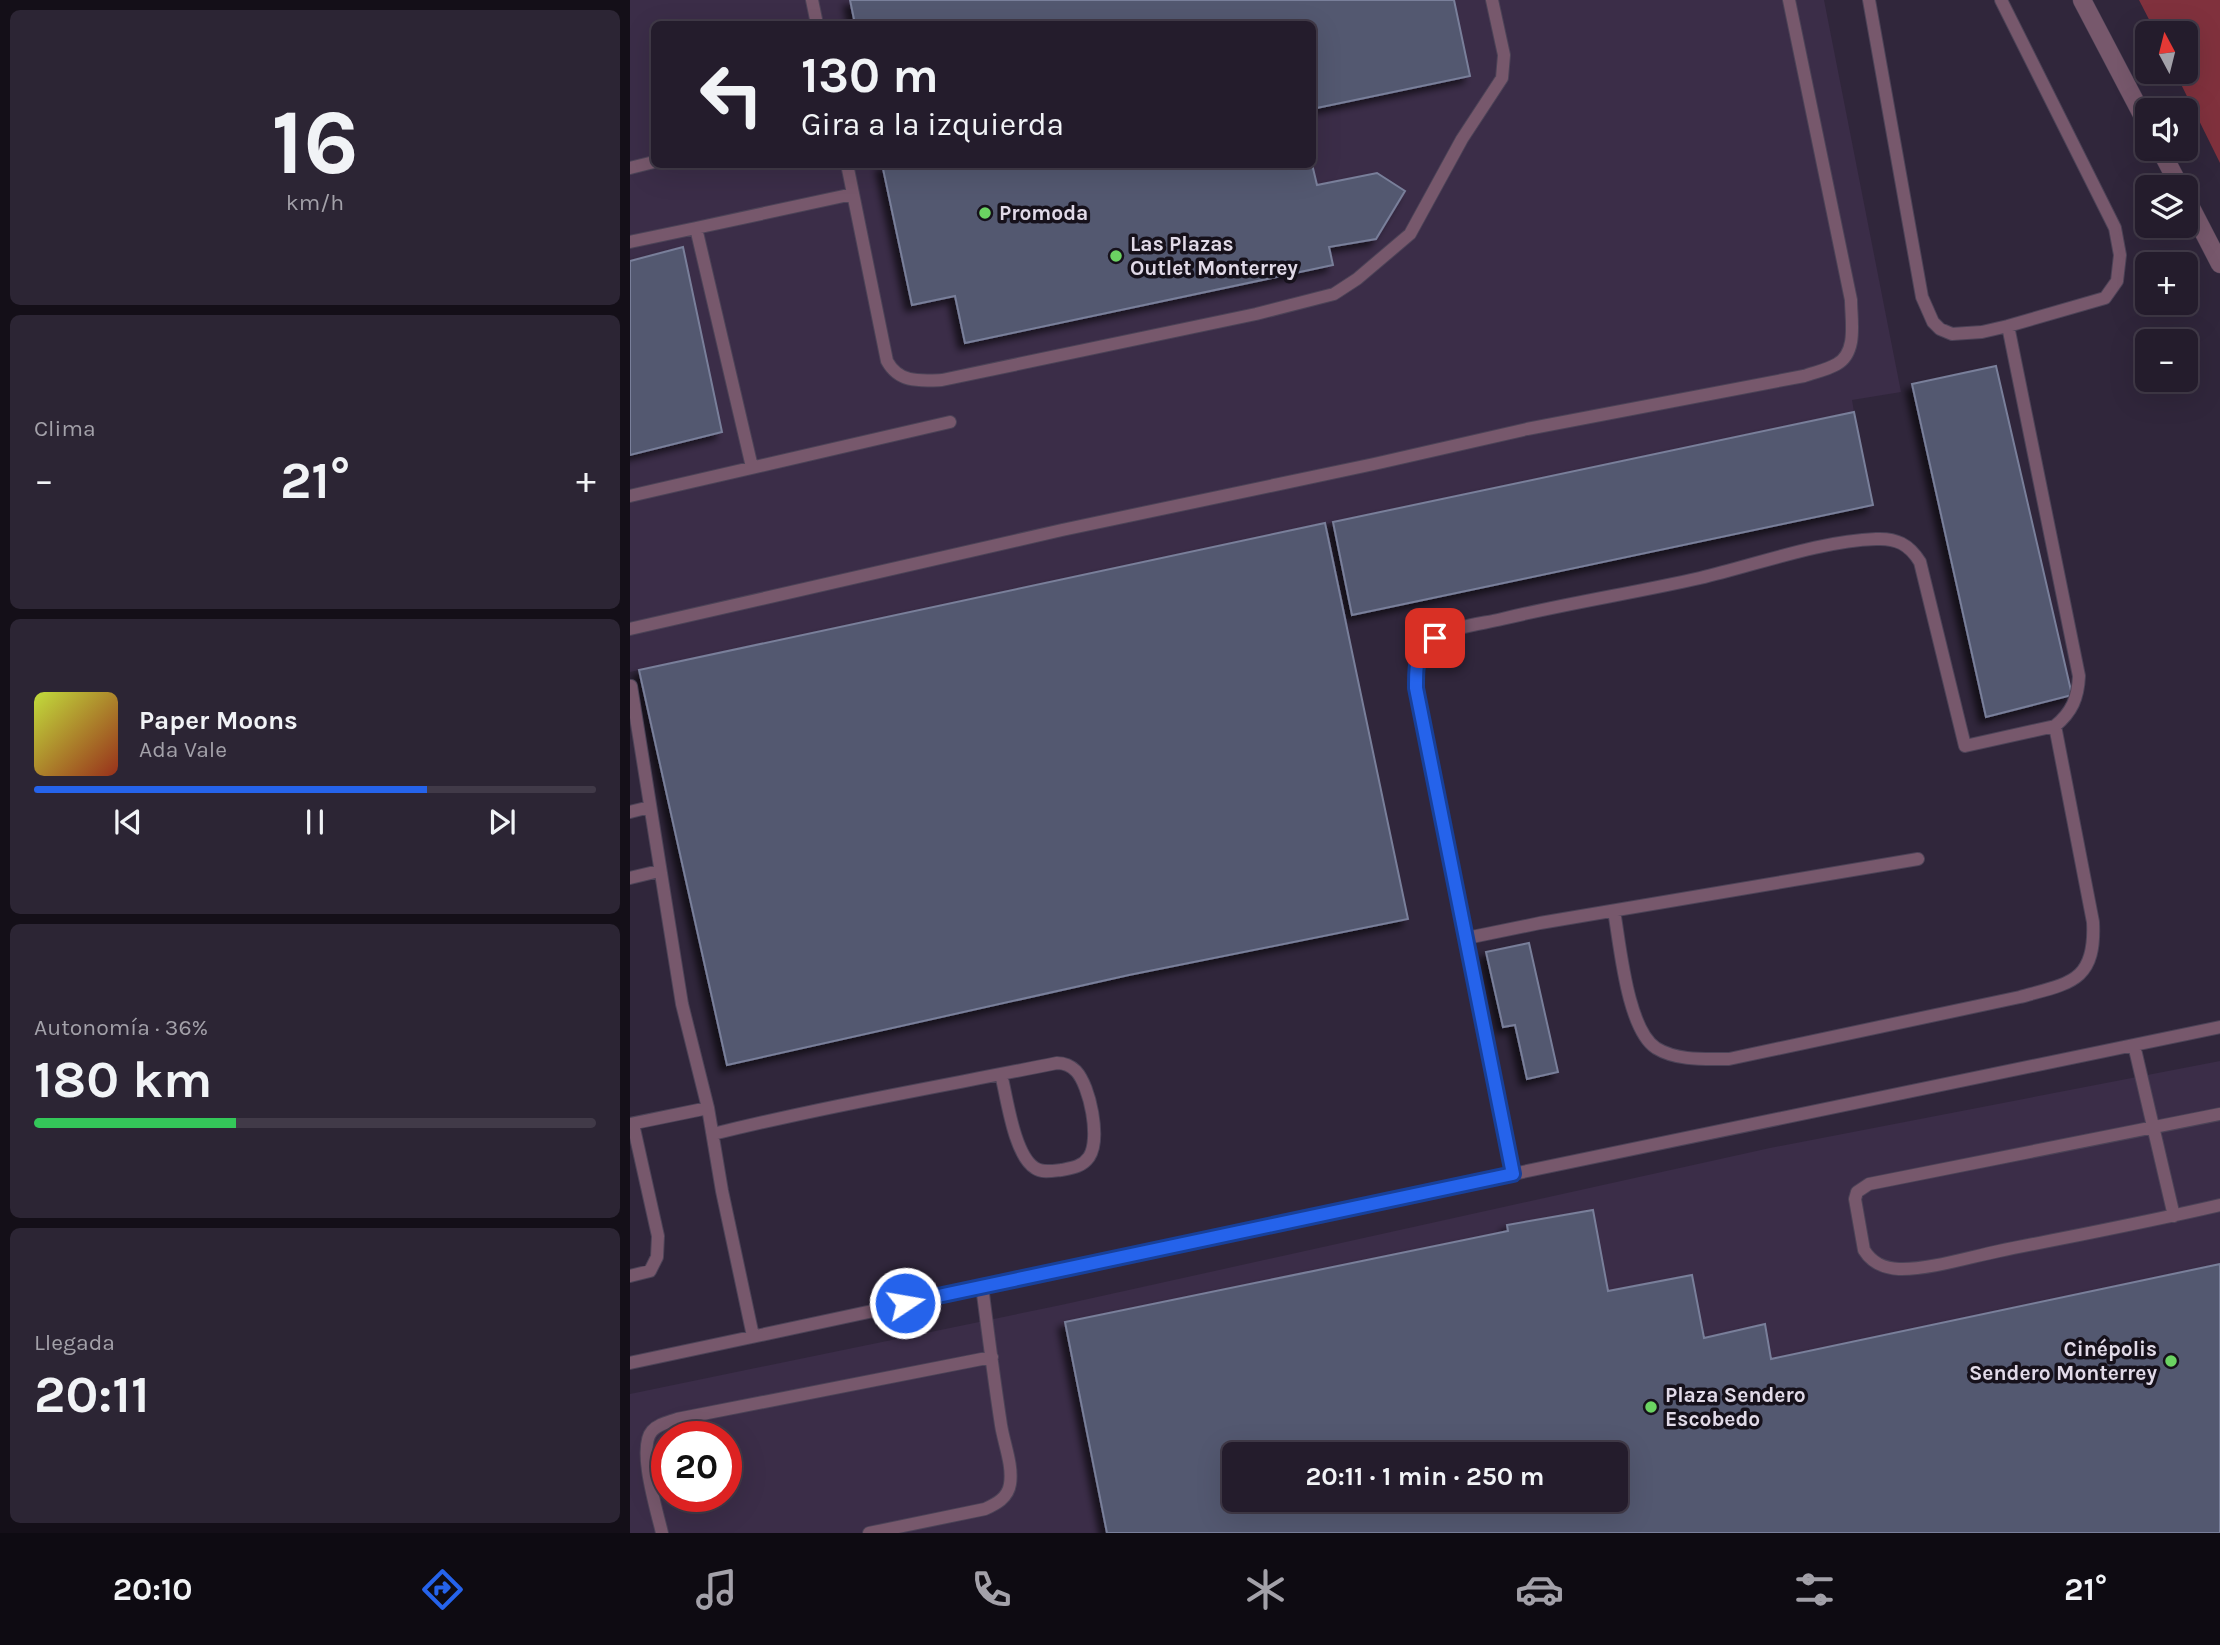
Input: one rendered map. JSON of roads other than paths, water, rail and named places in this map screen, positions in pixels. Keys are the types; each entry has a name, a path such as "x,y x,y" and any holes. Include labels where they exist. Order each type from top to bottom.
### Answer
{"street":[{"path":"2082,0 2135,101"},
{"path":"2198,221 2220,264"}],"lane":[{"path":"812,0 816,21"},
{"path":"848,168 887,361 893,371 905,379 942,380 1256,314 1334,294 1377,264 1410,234 1462,139 1500,82 1504,55 1492,0"},
{"path":"630,629 1062,530 1527,429 1804,376 1839,364 1850,346 1850,300 1789,0"},
{"path":"1869,0 1922,297 1933,322 1940,329 1952,334 2008,326 2105,298 2117,281 2120,255 2115,228 2001,0"},
{"path":"631,165 651,162"},
{"path":"630,242 853,194"},
{"path":"696,228 752,467"},
{"path":"1513,1174 1416,688 1416,662 1424,648 1435,638 1456,629 1554,606 1700,578 1845,542 1897,540 1909,547 1920,562 1965,746 2055,726 2075,704 2079,676 2008,326"},
{"path":"630,496 950,422"},
{"path":"631,686 682,1004 708,1108 752,1336"},
{"path":"1614,911 1632,1011 1643,1033 1654,1047 1696,1059 1729,1059 2061,986 2075,979 2087,966 2094,943 2093,922 2055,726"},
{"path":"630,812 650,807"},
{"path":"1467,938 1540,923 1918,859"},
{"path":"630,878 659,871"},
{"path":"630,1363 982,1286 2220,1027"},
{"path":"2134,1045 2174,1216"},
{"path":"713,1135 791,1115 1057,1063 1065,1063 1073,1068 1084,1084 1092,1113 1094,1144 1088,1158 1077,1167 1046,1172 1036,1170 1027,1160 1018,1141 1001,1074"},
{"path":"630,1276 650,1271 657,1257 657,1236 631,1124 708,1108"},
{"path":"2220,1114 1869,1184 1857,1192 1855,1199 1864,1250 1875,1263 1902,1269 2220,1205"},
{"path":"869,1533 985,1509 999,1503 1008,1490 1009,1462 982,1286"},
{"path":"662,1533 646,1446 652,1431 662,1424 992,1357"}],"place":[{"name":"Promoda","path":"985,213"},
{"name":"Las Plazas Outlet Monterrey","path":"1116,256"},
{"name":"Cinépolis Sendero Monterrey","path":"2171,1361"},
{"name":"Plaza Sendero Escobedo","path":"1651,1407"}]}
